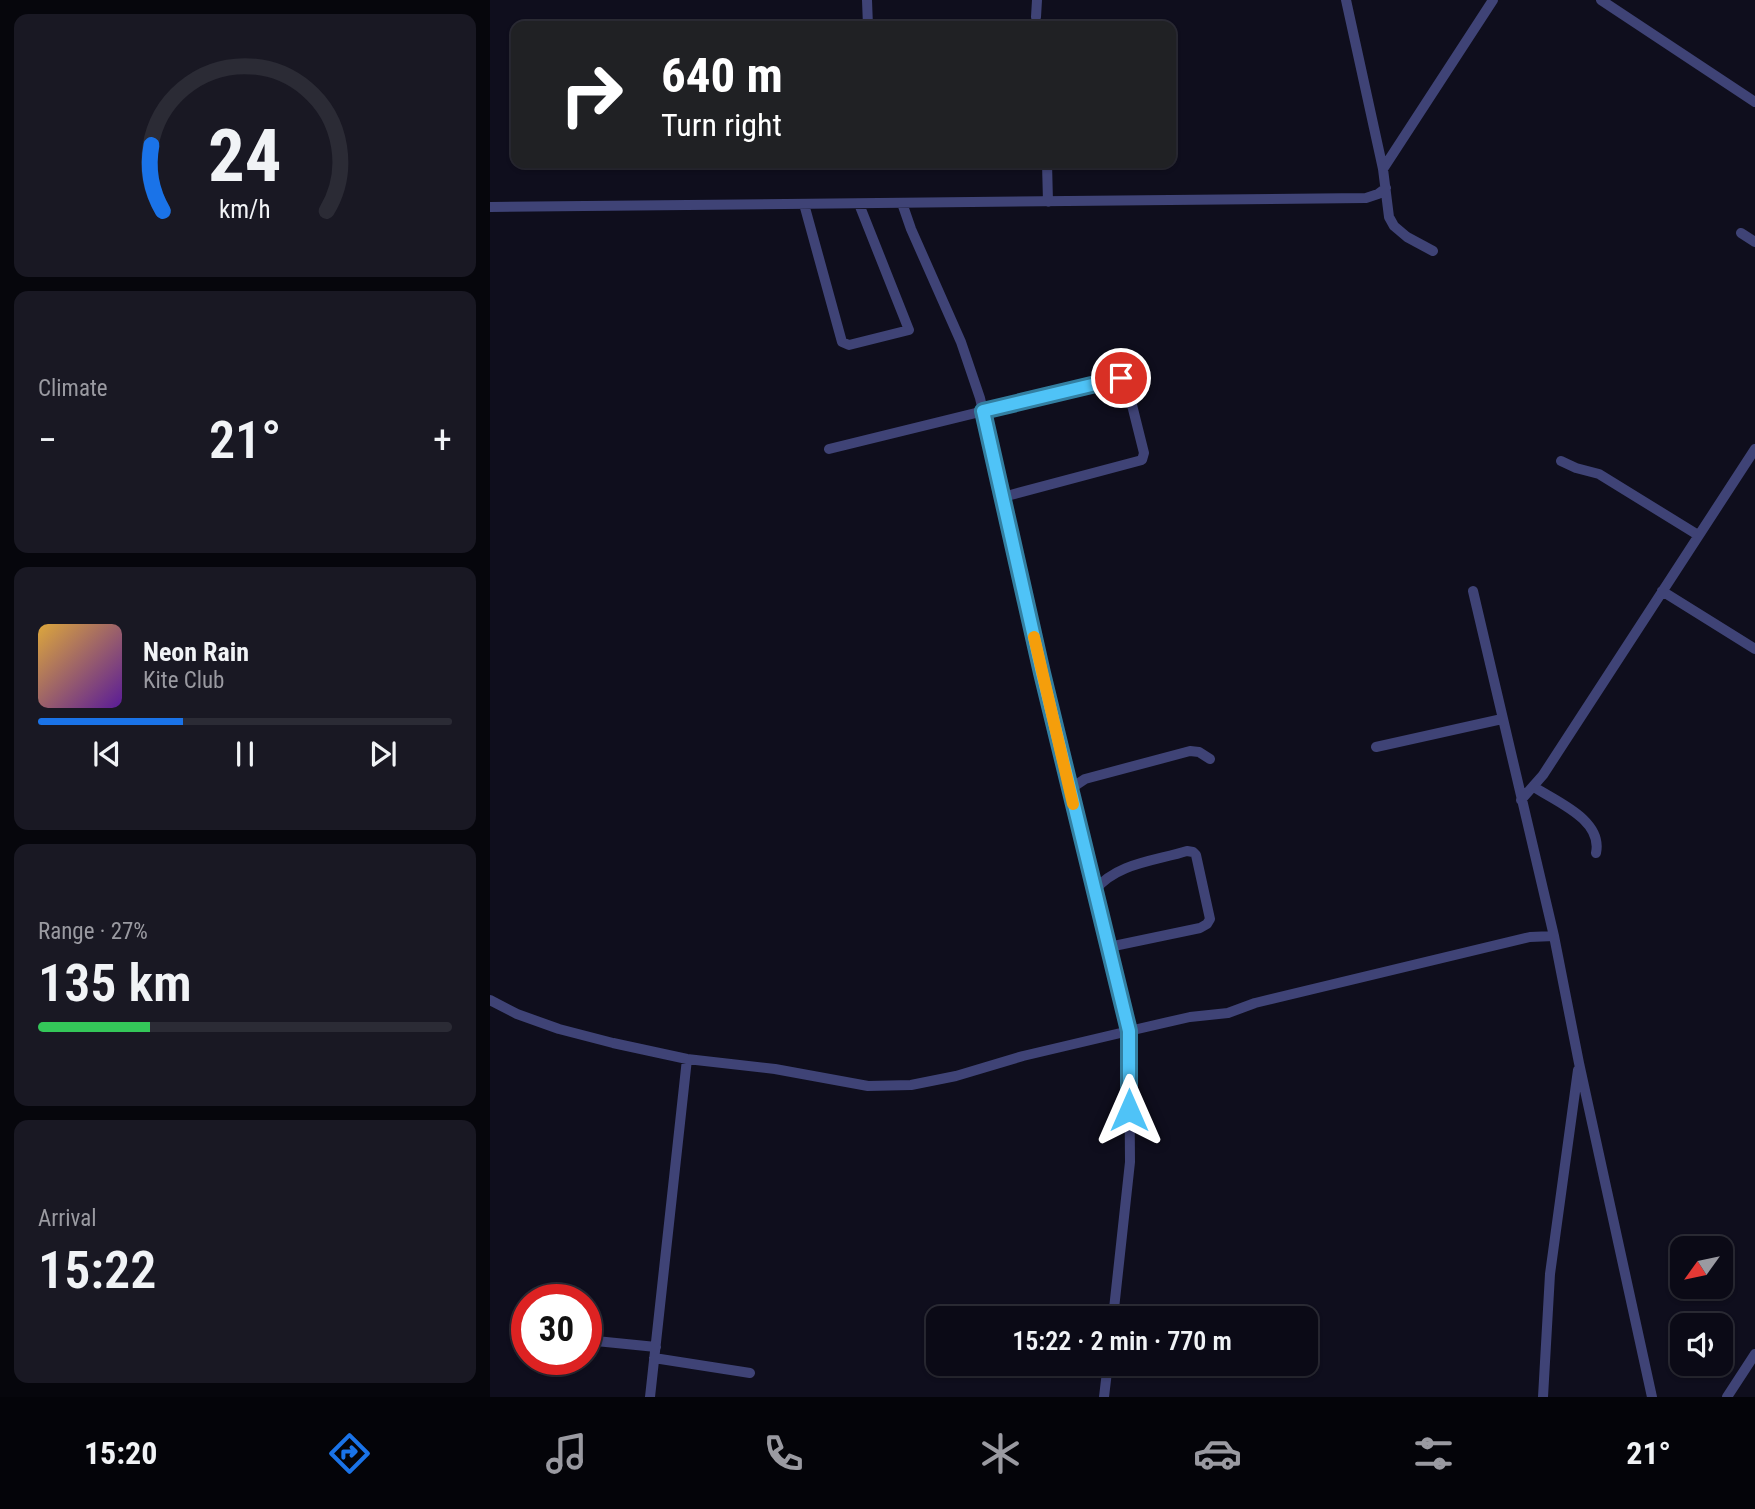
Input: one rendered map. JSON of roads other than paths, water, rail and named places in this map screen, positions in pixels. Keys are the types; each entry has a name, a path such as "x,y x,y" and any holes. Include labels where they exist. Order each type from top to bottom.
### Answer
{"street":[{"path":"867,0 868,21"},
{"path":"1035,17 1037,0"},
{"path":"1346,0 1384,169 1388,213 1394,226 1418,245 1433,251"},
{"path":"1384,169 1493,0"},
{"path":"1601,0 1755,102"},
{"path":"1047,168 1048,202"},
{"path":"490,206 1366,198 1386,188"},
{"path":"901,203 961,342 983,411 1129,1031 1130,1162 1114,1306"},
{"path":"804,204 842,342 849,345 909,330 859,204"},
{"path":"1741,233 1755,242"},
{"path":"830,449 1118,378 1126,381 1144,453 1142,460 1003,497"},
{"path":"1521,800 1534,787 1755,449"},
{"path":"1561,461 1599,474 1698,535"},
{"path":"1473,591 1554,936 1652,1397"},
{"path":"1662,591 1755,649"},
{"path":"1376,747 1502,719"},
{"path":"1070,789 1085,779 1190,751 1199,752 1210,759"},
{"path":"1534,787 1589,825 1598,842 1596,853"},
{"path":"1095,890 1101,882 1120,869 1187,851 1196,855 1210,919 1207,924 1109,947"},
{"path":"490,1000 516,1014 559,1030 687,1059 775,1069 868,1086 911,1084 956,1076 1023,1056 1190,1017 1228,1013 1255,1003 1517,940 1554,936"},
{"path":"650,1397 687,1059"},
{"path":"1543,1397 1550,1274 1579,1063"},
{"path":"602,1343 750,1373"},
{"path":"1727,1397 1755,1354"},
{"path":"1104,1397 1106,1376"}]}
